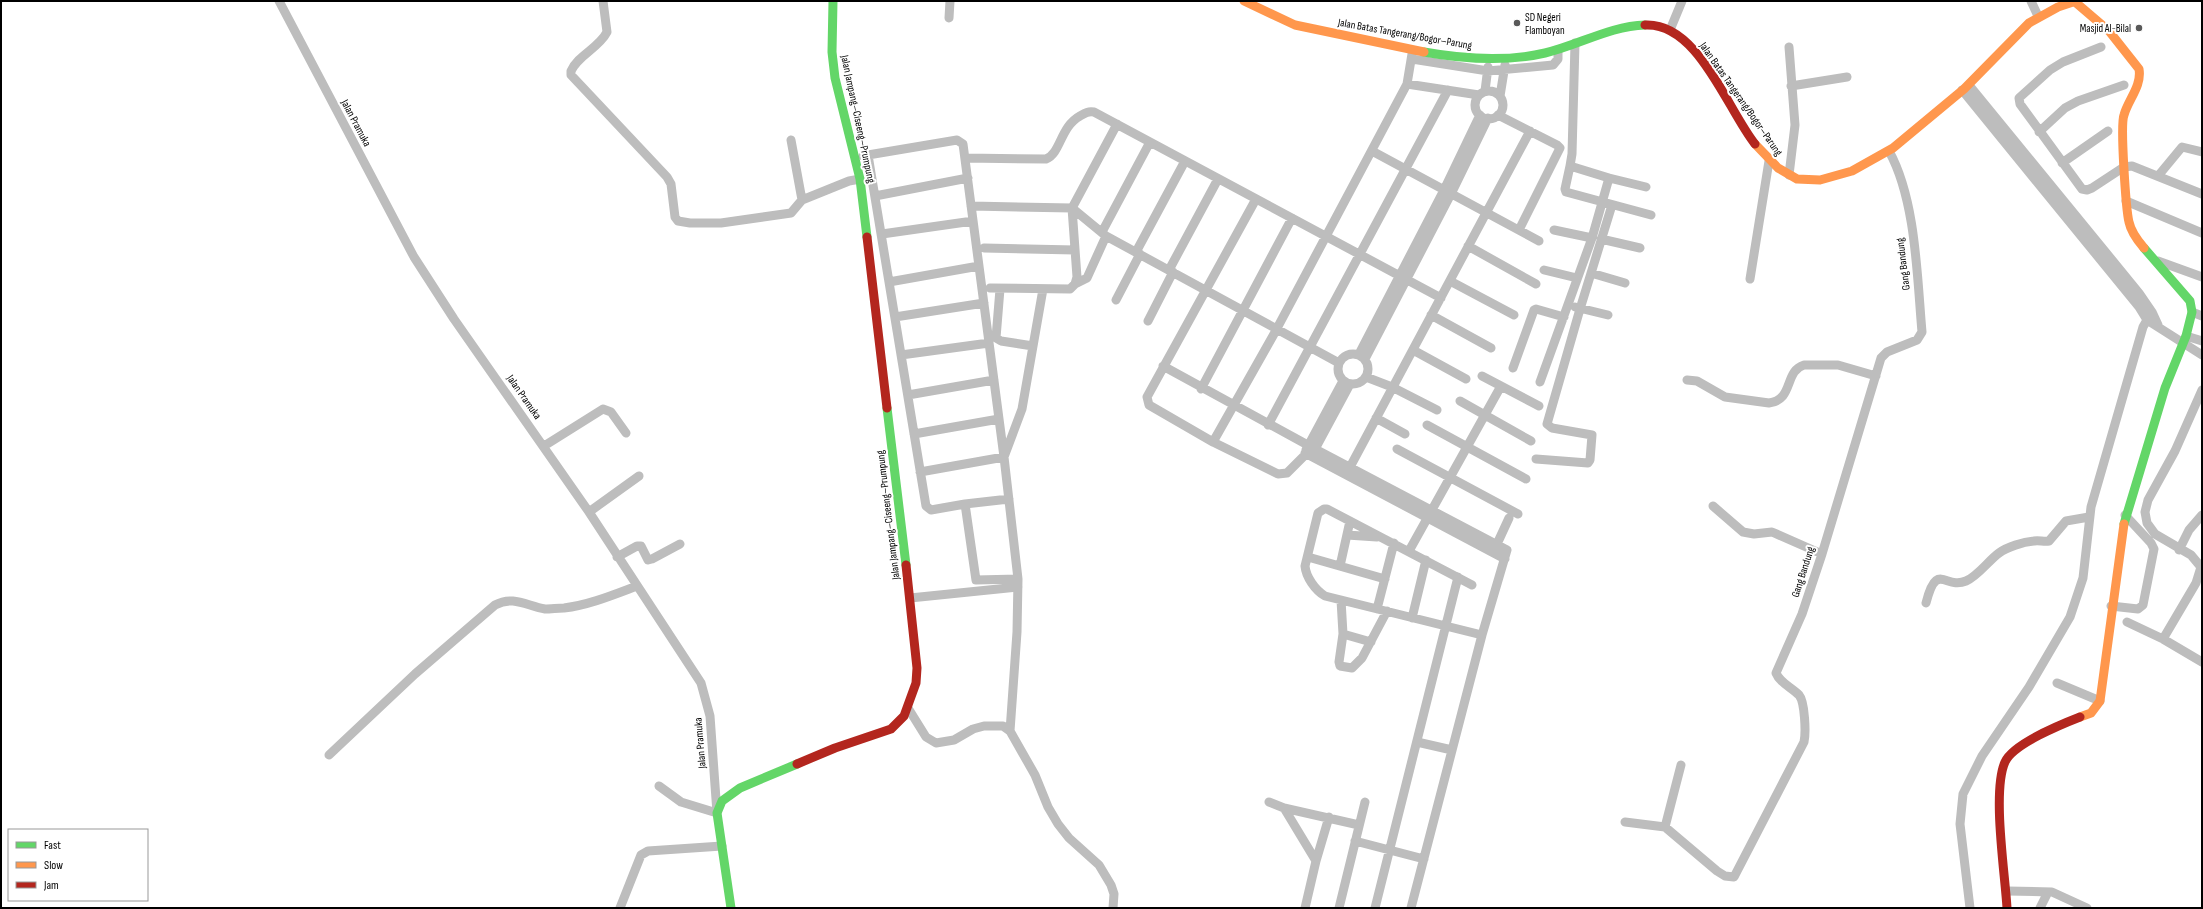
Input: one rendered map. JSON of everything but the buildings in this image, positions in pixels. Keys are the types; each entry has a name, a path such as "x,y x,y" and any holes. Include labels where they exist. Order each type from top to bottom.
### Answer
{"main road":[{"name":"Jalan Jampang–Ciseeng–Prumpung","path":"717,814 722,801 740,788 835,748 891,729 904,716 916,684 917,668 910,598 860,179 856,156 835,78 832,52 833,1"},
{"name":"Jalan Batas Tangerang/Bogor–Parung","path":"1244,1 1295,25 1310,30 1451,56 1505,58 1543,54 1632,26 1654,25 1670,30 1691,47 1701,60 1740,121 1769,161 1789,175 1804,180 1839,176 1864,166 1889,151 1966,87 2025,25 2038,16 2076,1"},
{"path":"2007,908 2007,890 1999,792 2005,761 2016,750 2047,730 2091,713 2100,701 2104,683 2111,606 2125,515 2150,433 2184,340 2192,312 2190,301 2132,231 2126,201 2123,116 2138,84 2139,69 2109,31 2076,1"},
{"path":"717,814 731,908"}],"street":[{"name":"Jalan Pramuka","path":"279,1 414,257 454,319 589,512 617,557 701,683 710,716 717,814"},
{"path":"603,1 607,32 602,41 574,66 571,71 571,75 667,178 671,184 675,217 678,221 690,223 720,223 791,213 802,200 849,181 860,179"},
{"path":"949,18 950,1"},
{"path":"1670,30 1682,1"},
{"path":"2030,1 2038,16"},
{"path":"1575,43 1572,154 1565,189 1566,192 1651,215"},
{"path":"1789,47 1795,125 1789,175"},
{"path":"2101,47 2056,66 2019,98 2020,104 2039,132 2082,189 2087,190 2124,167 2132,166 2202,194"},
{"path":"1213,442 1277,328 1407,84 1413,49"},
{"path":"1412,59 1488,72 1505,71 1553,65 1557,62 1558,50"},
{"path":"1484,117 1475,105 1482,93 1488,72 1488,58"},
{"path":"1498,115 1503,106 1500,96 1505,71 1505,58"},
{"path":"1791,86 1847,77"},
{"path":"1407,84 1482,93 1493,91 1500,96"},
{"path":"2039,132 2072,104 2124,85"},
{"path":"1966,87 2147,320 2184,340 2202,355"},
{"path":"1966,87 2139,293 2152,312 2158,325"},
{"path":"1268,425 1448,90"},
{"path":"965,158 1046,159 1053,154 1068,125 1085,112 1094,112 1440,298"},
{"path":"1484,117 1498,115 1560,148 1519,230"},
{"path":"1362,357 1448,192 1484,117"},
{"path":"1075,284 1077,277 1072,208 1117,124"},
{"path":"1350,467 1530,131"},
{"path":"2062,163 2108,131"},
{"path":"791,140 802,200"},
{"path":"856,156 957,140 963,144 1004,457 1018,583 1018,632 1010,731"},
{"path":"990,288 1070,288 1087,278 1104,234 1150,142"},
{"path":"2158,176 2178,149 2182,147 2202,152"},
{"path":"1372,151 1539,241"},
{"name":"Gang Bandung","path":"1664,827 1717,871 1731,878 1737,875 1805,737 1806,727 1801,699 1779,679 1776,673 1802,614 1884,354 1917,340 1922,332 1918,277 1907,198 1899,169 1889,151"},
{"path":"868,155 920,472 928,509 931,510 1009,499"},
{"path":"1116,300 1185,161"},
{"path":"1750,279 1769,161"},
{"path":"1570,166 1646,187"},
{"path":"875,196 968,178"},
{"path":"1540,382 1592,238 1609,178"},
{"path":"1148,320 1218,179"},
{"path":"1256,199 1207,290 1162,366 1147,397 1149,405 1213,442 1278,474 1287,473 1308,452 1347,382"},
{"path":"2126,201 2202,233"},
{"path":"1536,459 1588,463 1590,460 1592,435 1552,428 1547,424 1612,205"},
{"path":"971,206 1072,208 1104,234 1311,346 1339,363"},
{"path":"1201,389 1292,218"},
{"path":"882,234 973,221"},
{"path":"1554,230 1592,238"},
{"path":"1601,239 1640,248"},
{"path":"1468,246 1536,284"},
{"path":"984,248 1075,250"},
{"path":"2158,261 2202,277"},
{"path":"889,282 979,266"},
{"path":"1544,270 1577,278"},
{"path":"1591,273 1625,283"},
{"path":"1450,281 1514,315"},
{"path":"1000,289 996,338 1001,341 1033,346"},
{"path":"1004,457 1022,409 1043,289"},
{"path":"895,317 984,303"},
{"path":"1568,305 1608,315"},
{"path":"1513,368 1534,310 1536,309 1564,316"},
{"path":"2192,312 2202,316"},
{"path":"1431,315 1491,348"},
{"path":"1970,908 1960,824 1963,794 1982,756 2040,669 2070,617 2082,578 2087,553 2089,517 2147,320"},
{"path":"2184,340 2202,342"},
{"path":"901,355 989,343"},
{"path":"1413,350 1466,379"},
{"path":"1347,354 1362,357 1368,364 1366,377 1362,381 1347,382 1339,376 1339,363 1347,354"},
{"path":"1687,380 1697,381 1725,397 1769,403 1777,402 1784,396 1794,373 1799,366 1838,365 1876,376"},
{"path":"1162,366 1268,425 1308,452 1430,514 1507,550 1482,635 1411,908"},
{"path":"1482,376 1539,406"},
{"path":"1366,377 1392,387 1436,410"},
{"path":"908,395 994,380"},
{"path":"1409,551 1501,386"},
{"path":"2163,638 2199,576 2201,567 2191,555 2179,550 2155,534 2147,523 2145,512 2148,500 2175,451 2202,390"},
{"path":"1460,401 1531,441"},
{"path":"544,446 603,409 611,412 626,433"},
{"path":"914,434 999,418"},
{"path":"1376,418 1406,434"},
{"path":"1427,424 1526,479"},
{"path":"1397,449 1518,514"},
{"path":"1308,452 1350,467 1504,559"},
{"path":"920,472 1004,457"},
{"path":"589,512 639,476"},
{"path":"965,504 976,580 1018,583"},
{"path":"1713,506 1743,532 1754,534 1772,532 1822,554"},
{"path":"1472,585 1327,509 1320,511 1308,557 1306,572 1320,593 1341,600 1482,635"},
{"path":"2111,606 2138,609 2143,605 2154,550 2151,543 2125,515"},
{"path":"2179,550 2189,530 2202,516"},
{"path":"1926,603 1930,586 1934,581 1941,579 1960,582 1967,580 2000,552 2029,541 2049,540 2066,521 2089,517"},
{"path":"1497,544 1509,518"},
{"path":"1340,566 1350,521"},
{"path":"1346,535 1382,537"},
{"path":"1377,609 1394,543"},
{"path":"617,557 637,546 641,546 648,560 652,560 680,544"},
{"path":"1308,557 1385,580"},
{"path":"1412,618 1426,560"},
{"path":"1375,908 1458,577"},
{"path":"910,598 1018,583"},
{"path":"329,755 415,674 501,602 523,602 545,609 562,608 586,605 637,586"},
{"path":"1341,600 1343,634 1339,662 1340,666 1344,668 1352,668 1362,658 1388,612"},
{"path":"2127,622 2163,638 2202,662"},
{"path":"1343,634 1371,642"},
{"path":"2057,683 2100,701"},
{"path":"908,708 926,737 936,743 954,740 973,729 984,726 1003,726 1010,731 1035,775 1048,807 1058,824 1069,838 1099,865 1111,885 1114,894 1114,908"},
{"path":"1417,742 1452,750"},
{"path":"1625,822 1664,827 1680,765"},
{"path":"659,786 681,802 717,814"},
{"path":"1269,802 1284,808 1359,825"},
{"path":"1338,908 1365,802"},
{"path":"1284,808 1316,861"},
{"path":"1305,908 1316,861 1329,817"},
{"path":"1355,841 1424,859"},
{"path":"620,908 641,855 648,851 722,846"},
{"path":"2007,890 2048,892 2081,907"},
{"path":"2040,908 2048,892"}],"traffic: fast":[{"path":"833,1 832,52 835,78 860,179 867,237"},
{"path":"1424,52 1469,58 1515,58 1558,50 1607,32 1632,26 1645,25"},
{"path":"2124,524 2165,388 2186,336 2192,312 2190,301 2144,248"},
{"path":"887,408 906,565"},
{"path":"731,908 717,813 722,801 740,788 797,764"}],"traffic: slow":[{"path":"1244,1 1295,25 1424,52"},
{"path":"2074,1 2109,31 2139,69 2137,87 2124,115 2123,150 2129,222 2133,233 2144,248"},
{"path":"1755,144 1778,168 1797,179 1820,180 1852,171 1893,148 1964,89 2029,23 2058,7 2076,1"},
{"path":"2080,717 2091,713 2100,701 2124,524"}],"traffic: jam":[{"path":"1645,25 1664,28 1681,37 1696,52 1722,90 1744,129 1755,144"},
{"path":"867,237 887,408"},
{"path":"797,764 835,748 891,729 904,716 916,683 917,668 906,565"},
{"path":"2007,908 1999,812 2001,775 2005,762 2018,748 2039,735 2080,717"}],"place":[{"name":"SD Negeri Flamboyan","path":"1517,23"},
{"name":"Masjid Al-Bilal","path":"2139,28"}]}
